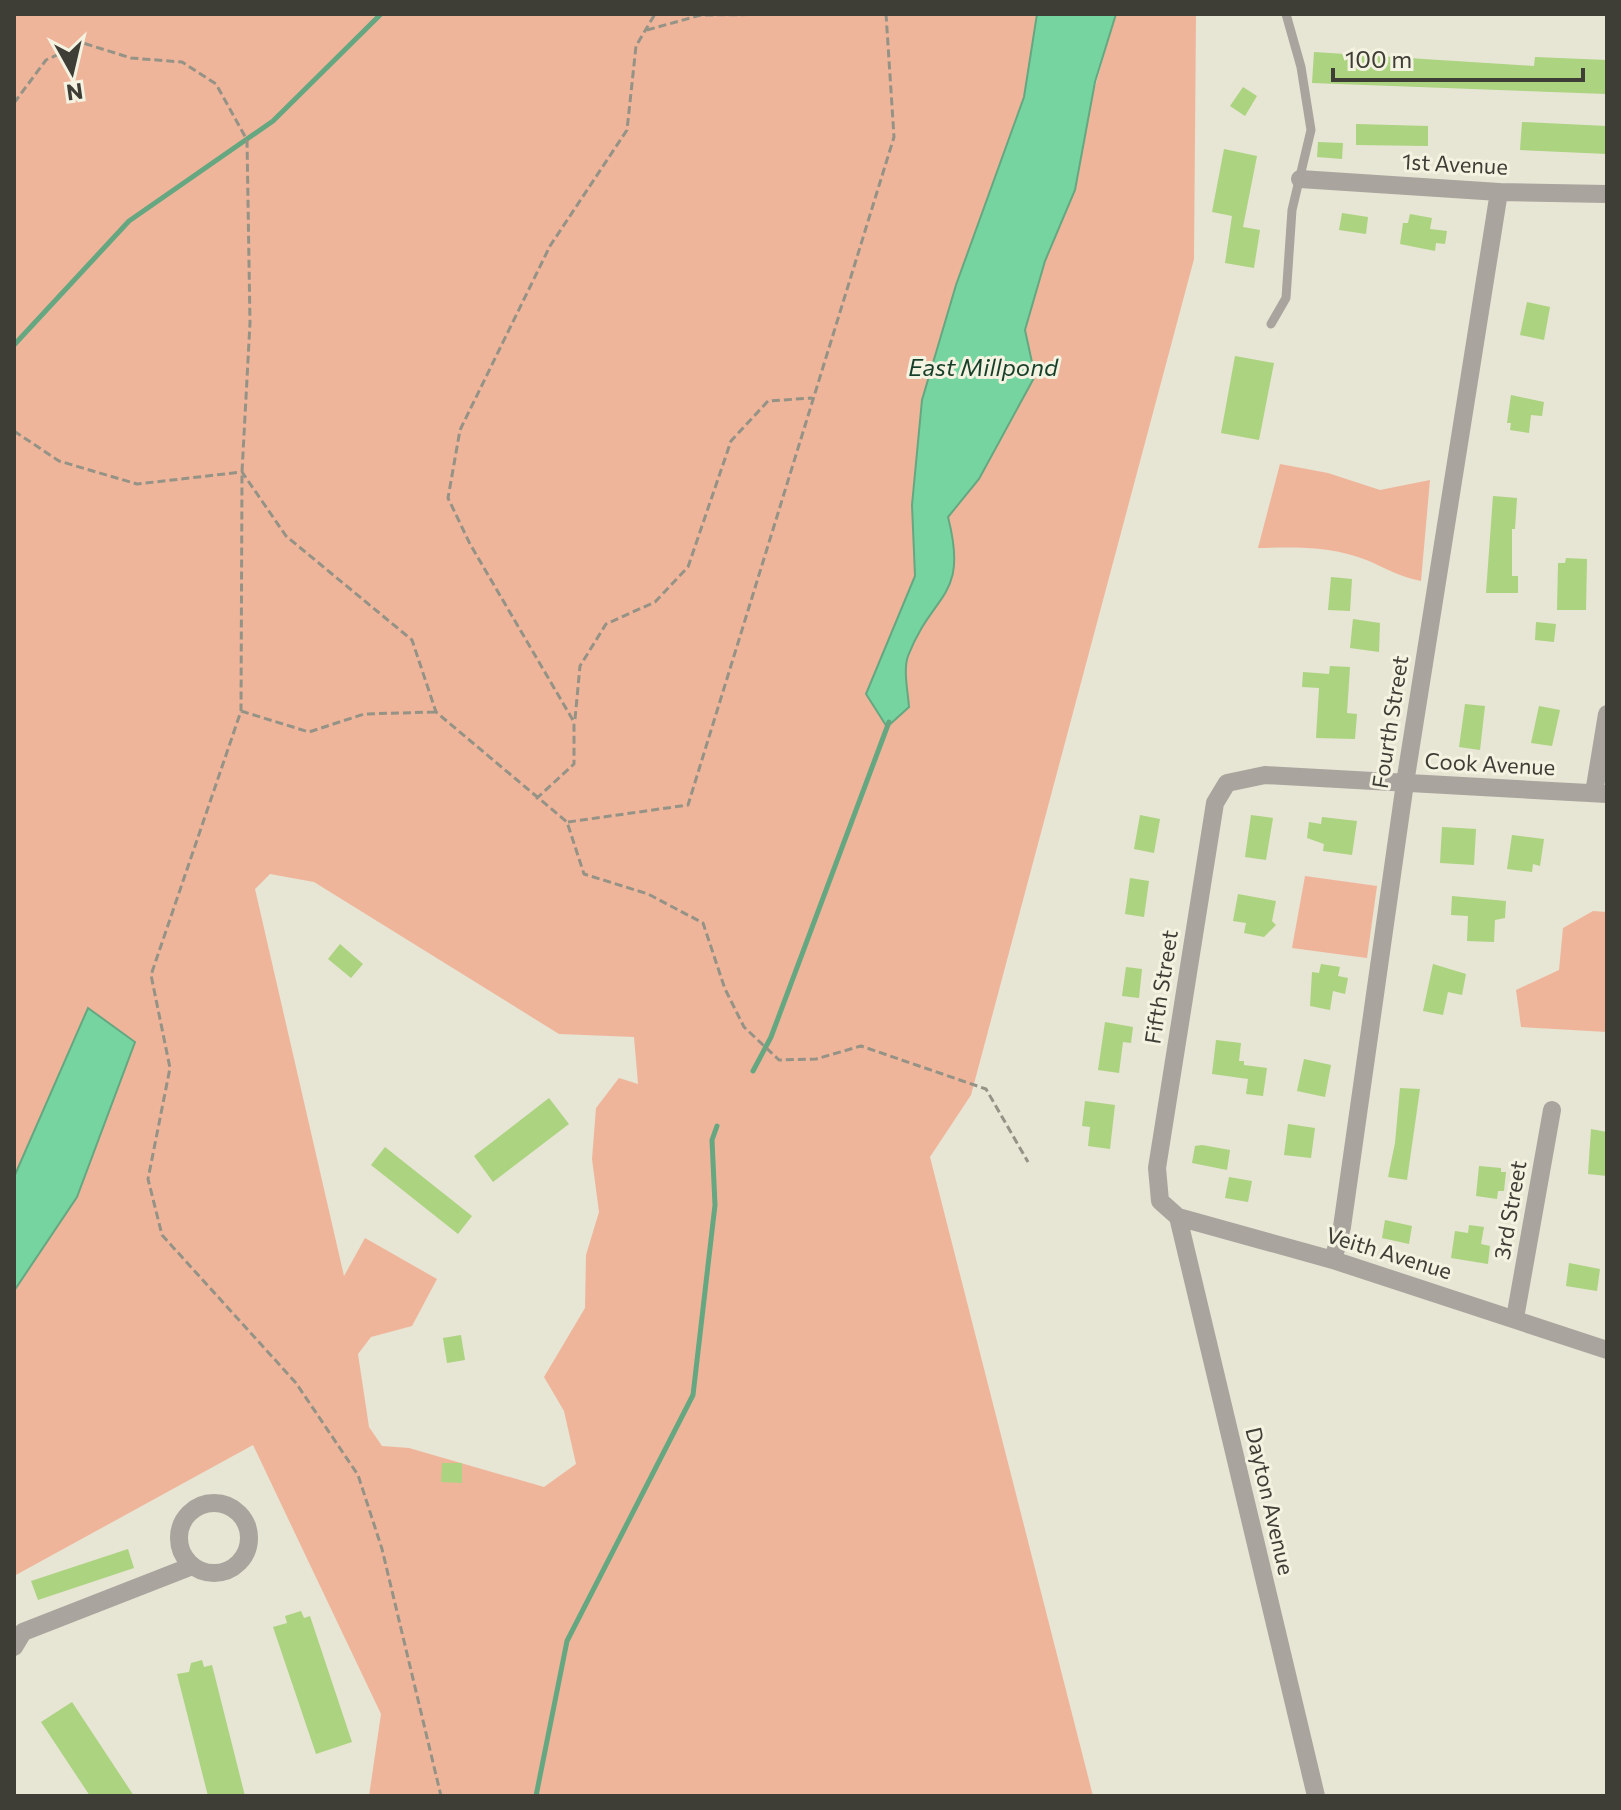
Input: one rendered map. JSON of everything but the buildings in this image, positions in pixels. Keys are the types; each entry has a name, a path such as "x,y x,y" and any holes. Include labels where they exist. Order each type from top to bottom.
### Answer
{"street":[{"name":"1st Avenue","path":"1300,179 1499,192 1607,194"},
{"name":"Fourth Street","path":"1333,1260 1342,1227 1405,783 1499,192"},
{"path":"1601,793 1607,714"},
{"name":"Cook Avenue","path":"1227,783 1265,775 1601,793"},
{"name":"Fifth Street","path":"1160,1201 1157,1168 1212,818 1215,803 1227,783"},
{"name":"3rd Street","path":"1515,1318 1552,1110"},
{"name":"Veith Avenue","path":"1160,1201 1178,1217 1333,1260 1607,1350"},
{"name":"Dayton Avenue","path":"1178,1217 1316,1796"},
{"path":"14,1647 23,1632 192,1566"}],"lane":[{"path":"1271,324 1286,298 1292,210 1311,130 1301,67 1286,14"}],"path":[{"path":"574,722 470,544 448,498 460,430 522,302 550,246 627,130 636,46 655,14"},
{"path":"646,31 701,15 821,14"},
{"path":"567,822 688,805 894,137 886,14"},
{"path":"14,103 46,60 83,43 131,58 182,62 216,84 247,140 250,323 242,472 241,711 151,975 170,1068 148,1179 162,1235 296,1383 358,1475 382,1549 441,1796"},
{"path":"536,799 574,764 574,722 580,666 606,624 655,602 688,567 731,441 768,401 812,398"},
{"path":"14,431 59,461 137,484 242,472"},
{"path":"242,472 286,536 412,640 436,712 567,822 584,874 648,894 703,923 725,989 744,1027 779,1060 816,1059 861,1046 986,1089 1028,1162"},
{"path":"241,711 309,732 364,714 436,712"}],"shaded area":[{"path":"14,14 1037,14 1024,97 956,285 912,505 915,575 866,694 909,707 908,656 951,580 954,544 948,517 979,479 1035,376 1025,330 1116,14 1196,14 1194,259 971,1095 930,1157 1093,1796 369,1796 381,1714 253,1445 14,1576 14,1291 77,1197 88,1008 14,1177","holes":["270,874 314,882 559,1034 634,1037 638,1084 619,1078 596,1108 592,1159 599,1212 586,1255 585,1308 544,1377 564,1411 576,1464 544,1487 409,1448 382,1446 369,1427 358,1354 371,1337 412,1326 437,1279 365,1238 344,1276 255,889"]},
{"path":"1280,464 1328,473 1380,490 1430,480 1421,581 1342,552 1258,548"},
{"path":"1305,876 1377,886 1367,958 1292,948"},
{"path":"1593,911 1607,912 1607,1032 1521,1027 1516,990 1559,970 1563,928"}],"water":[{"name":"East Millpond","path":"1037,14 1116,14 1095,82 1075,190 1045,261 1025,330 1035,376 979,479 948,517 954,564 951,580 908,656 909,707 887,727 866,694 915,576 912,505 922,400 956,285 1024,97"},
{"path":"88,1008 135,1042 77,1197 14,1291 14,1177"}],"waterway":[{"path":"14,345 129,221 273,121 381,14"},
{"path":"753,1071 771,1037 889,722"},
{"path":"536,1796 567,1641 693,1395 715,1205 712,1140 717,1126"}]}
